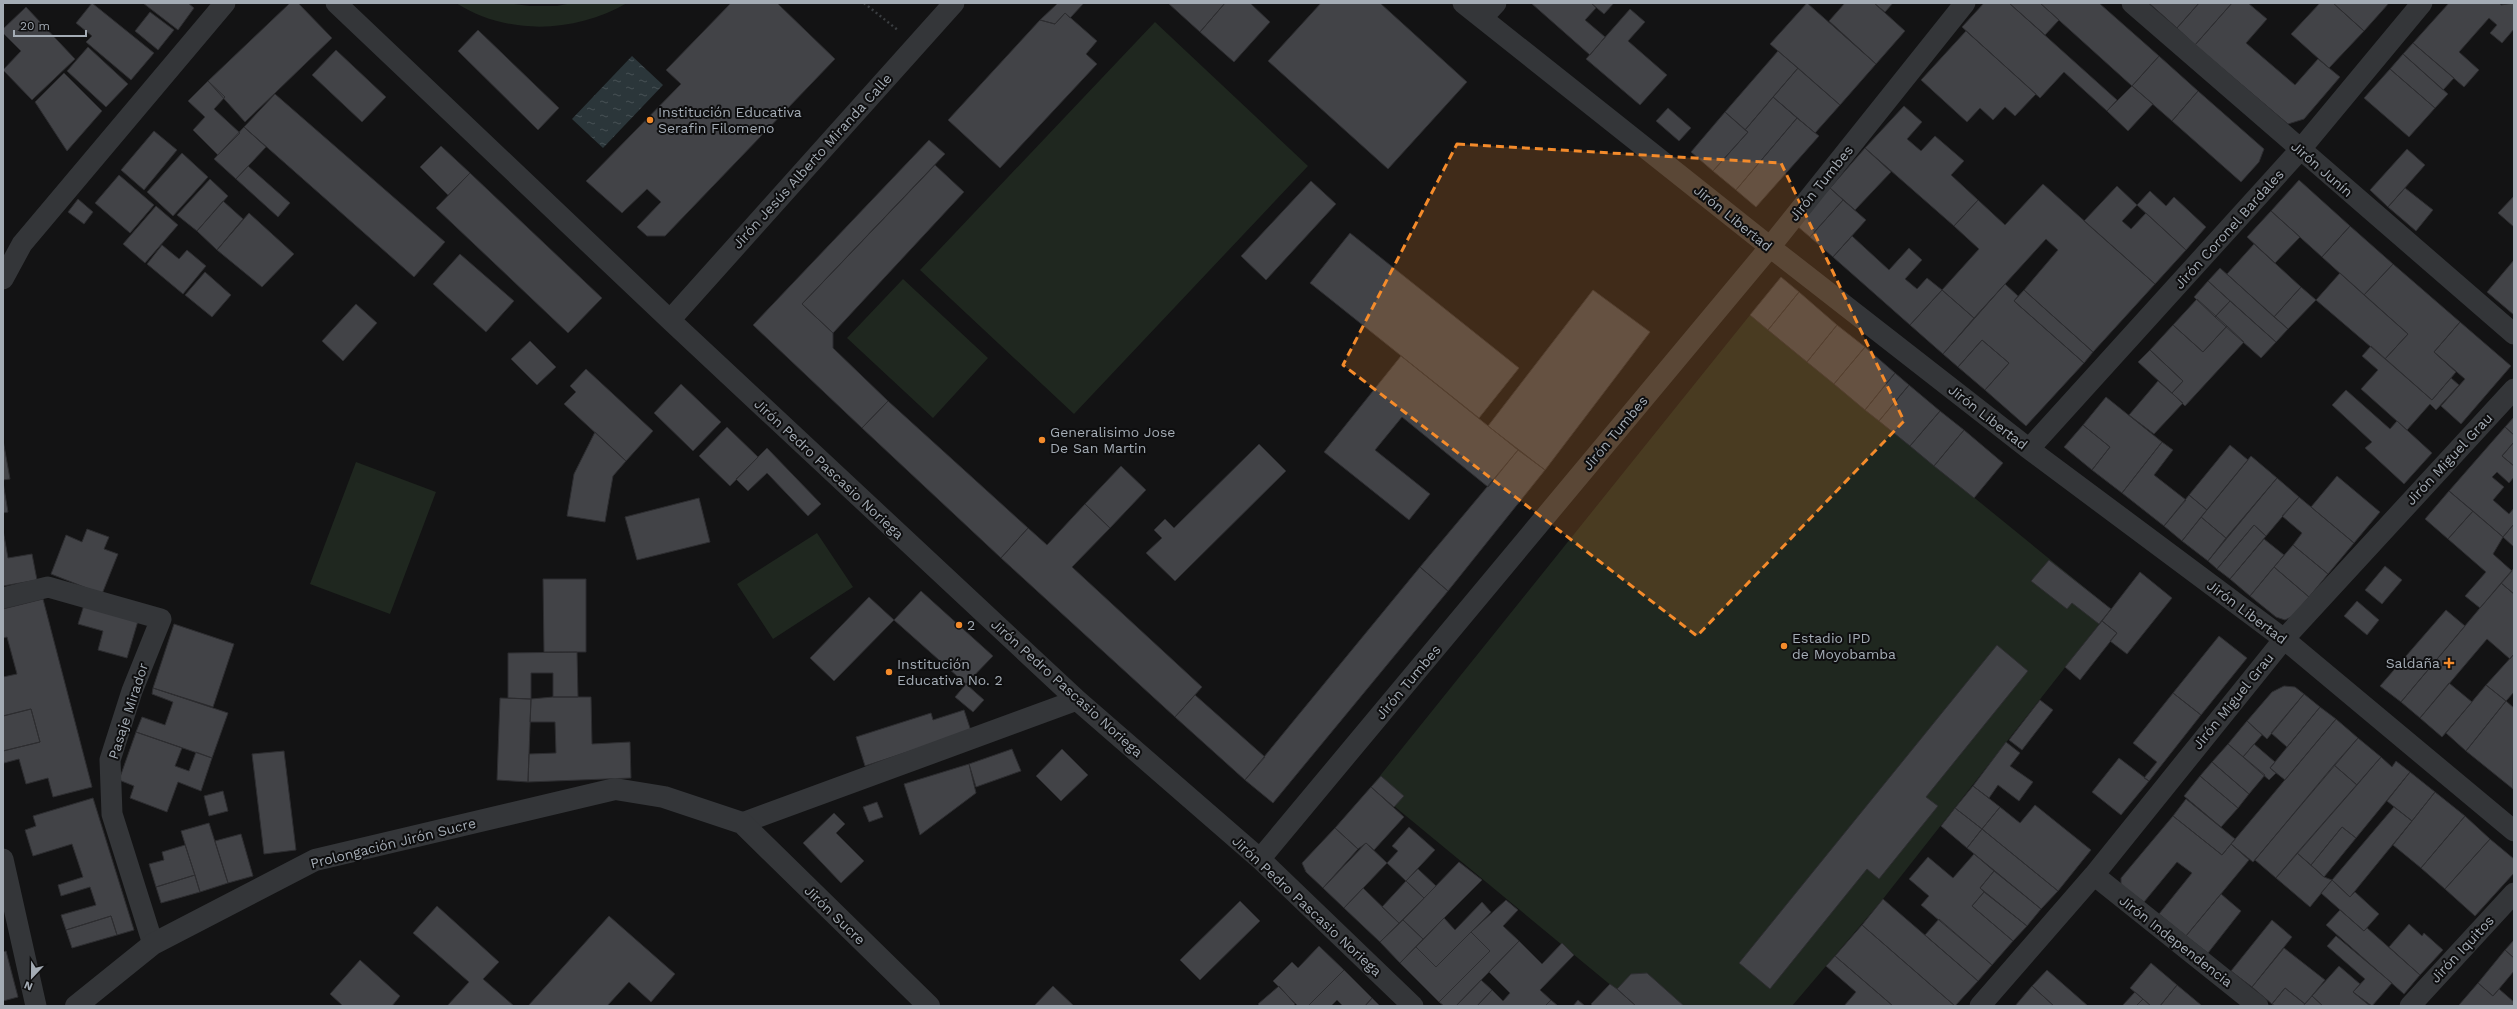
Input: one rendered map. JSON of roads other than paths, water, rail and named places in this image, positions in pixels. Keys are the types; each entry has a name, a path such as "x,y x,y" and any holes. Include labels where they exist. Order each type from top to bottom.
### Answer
{"street":[{"path":"3,279 22,244 225,3"},
{"name":"Jirón Pedro Pascasio Noriega","path":"336,3 670,320 1077,700 1260,859 1413,1006"},
{"name":"Jirón Jesús Alberto Miranda Calle","path":"670,320 954,3"},
{"name":"Jirón Libertad","path":"1463,3 1489,10 1770,247 2029,449 2284,639 2514,831"},
{"name":"Jirón Tumbes","path":"1260,859 1770,247 1965,3"},
{"name":"Jirón Junín","path":"2132,3 2514,334"},
{"name":"Jirón Coronel Bardales","path":"2029,449 2300,150 2422,3"},
{"name":"Jirón Miguel Grau","path":"1980,1006 2094,875 2284,639 2514,389"},
{"name":"Pasaje Mirador","path":"3,598 48,587 161,619 132,691 110,760 112,814 153,944"},
{"path":"742,823 1077,700"},
{"name":"Prolongación Jirón Sucre","path":"76,1006 153,944 315,860 615,789 664,797 742,823"},
{"name":"Jirón Sucre","path":"742,823 929,1006"},
{"path":"3,859 36,1006"},
{"name":"Jirón Independencia","path":"2094,875 2258,1006"},
{"name":"Jirón Iquitos","path":"2410,1006 2514,893"}],"water":[{"path":"632,56 663,85 603,148 572,119"}],"place":[{"name":"Institución Educativa Serafin Filomeno","path":"650,120"},
{"name":"Generalisimo Jose De San Martin","path":"1042,440"},
{"name":"2","path":"959,625"},
{"name":"Estadio IPD de Moyobamba","path":"1784,646"},
{"name":"Saldaña","path":"2449,663"},
{"name":"Institución Educativa No. 2","path":"889,672"}]}
